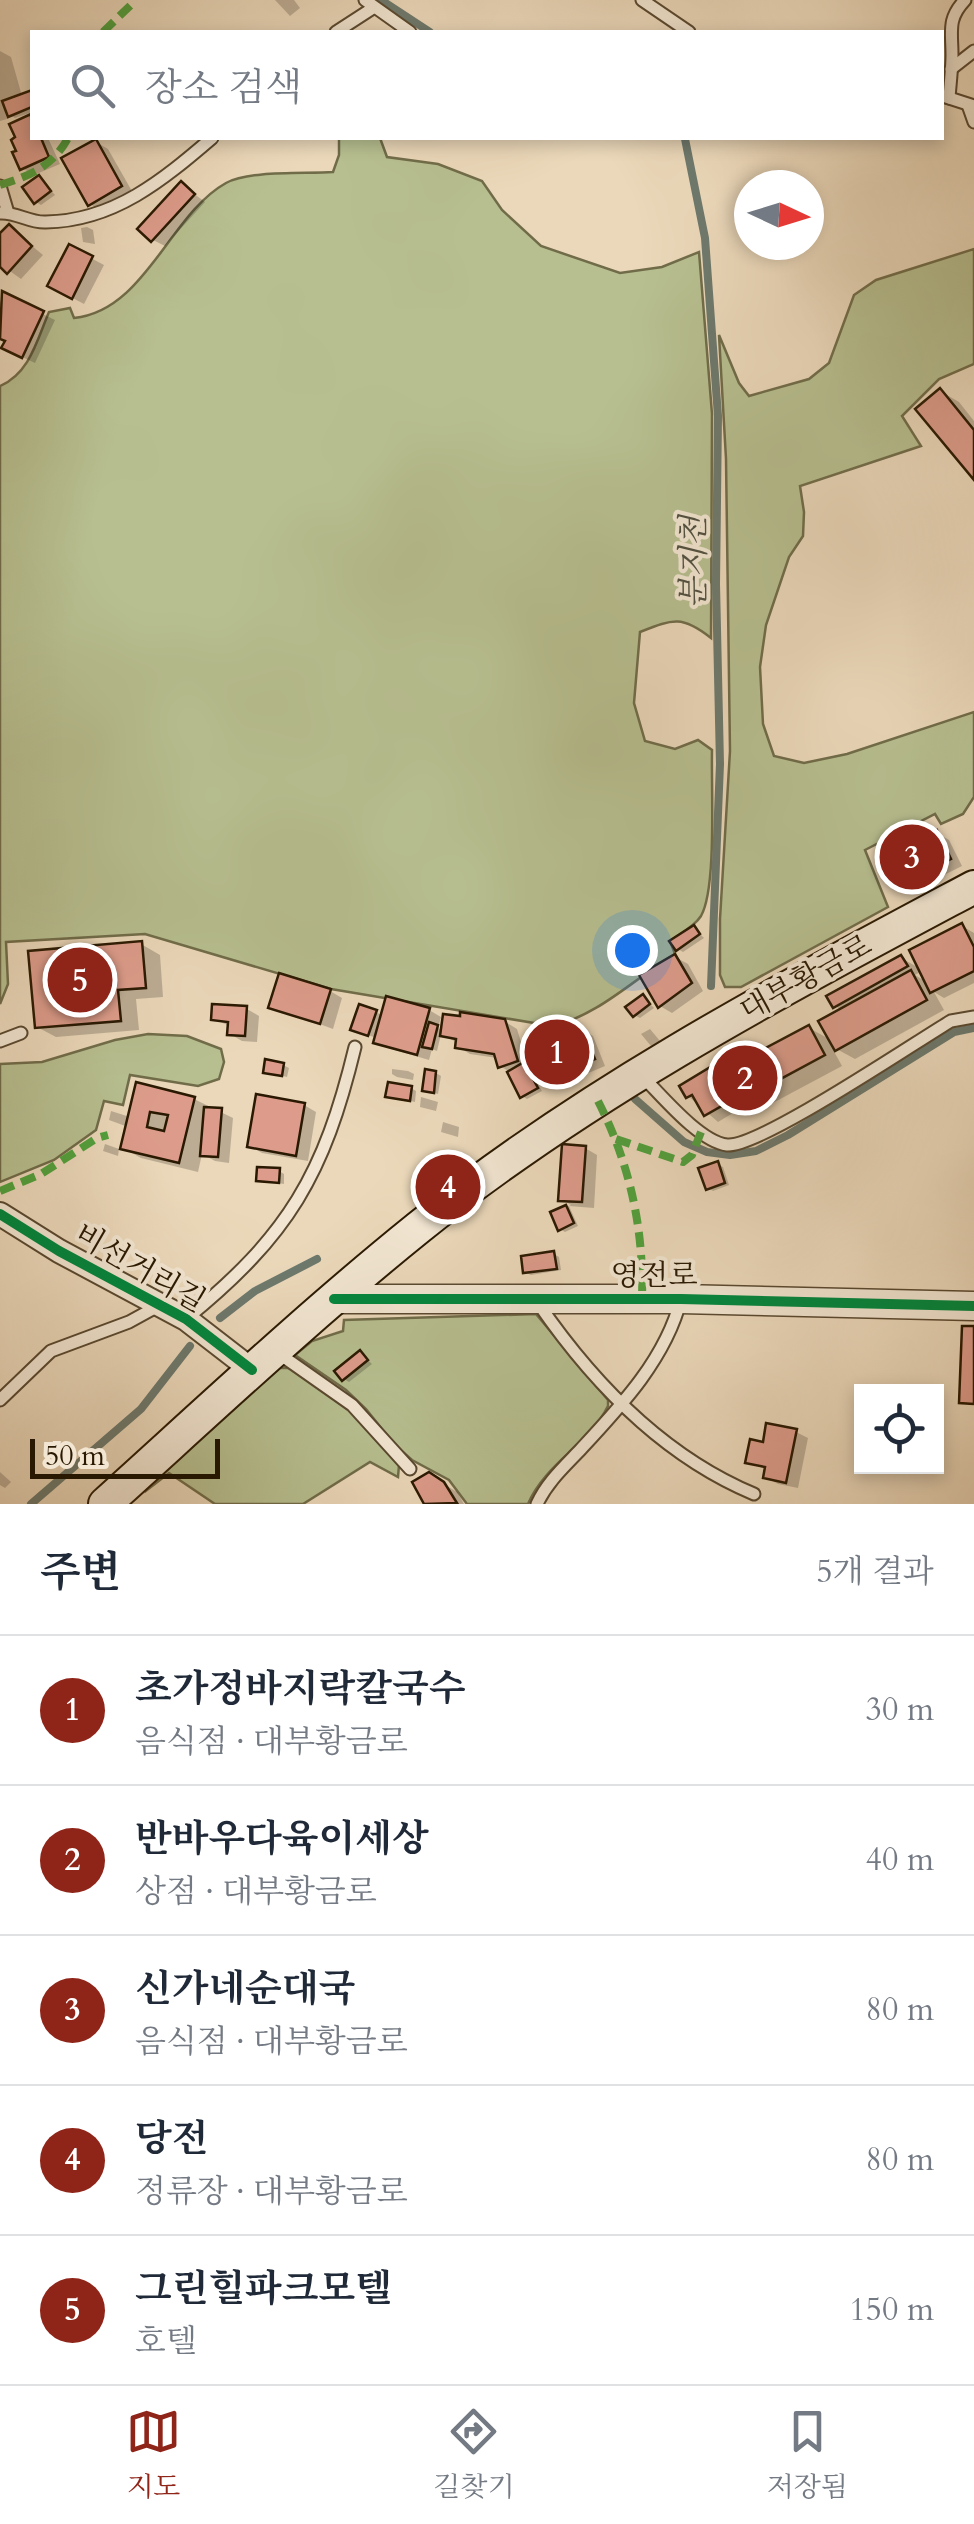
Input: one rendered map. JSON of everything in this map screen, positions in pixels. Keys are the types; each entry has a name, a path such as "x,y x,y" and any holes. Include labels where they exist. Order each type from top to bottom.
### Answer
{"main road":[{"name":"대부황금로","path":"118,1498 264,1360 435,1215 640,1074 974,887"}],"street":[{"name":"비선거리길","path":"0,1214 59,1251 264,1360"},
{"name":"영전로","path":"334,1299 681,1299 974,1306"}],"lane":[{"path":"642,0 686,30"},
{"path":"966,0 954,12 950,25 951,69 945,97 971,105 974,122"},
{"path":"338,30 369,4 407,30"},
{"path":"951,69 974,51"},
{"path":"0,186 4,213 52,222 100,213 122,205 167,176 210,140"},
{"path":"640,1074 690,1124 710,1139 727,1145 775,1130 951,1021 974,1017"},
{"path":"0,1041 22,1033"},
{"name":"비선거리길","path":"186,1319 250,1261 300,1199 332,1131 355,1047"},
{"path":"536,1299 572,1349 622,1404 684,1456 754,1494"},
{"name":"영전로","path":"538,1504 553,1478 622,1404 668,1337 681,1299"},
{"name":"비선거리길","path":"0,1400 51,1351 128,1322 160,1304"},
{"path":"264,1360 295,1362 352,1405 410,1468"}],"green space":[{"path":"339,140 381,140 387,157 438,164 482,181 502,210 541,246 620,273 662,267 699,252 712,414 711,638 677,622 640,632 634,703 645,741 675,749 698,740 712,750 711,861 701,916 670,941 675,954 601,1005 552,1026 331,989 145,934 6,942 8,984 0,1004 0,386 26,364 49,312 70,308 74,318 99,311 120,298 206,197 226,183 263,174 333,172"},
{"path":"974,249 974,364 939,379 902,416 921,446 800,486 803,536 789,557 766,625 760,667 763,724 774,756 804,763 847,754 974,712 974,797 963,814 941,824 935,814 865,850 888,907 741,987 725,987 720,975 720,919 730,751 726,459 719,335 739,383 749,396 809,379 829,363 854,295 876,280"},
{"path":"148,1034 187,1036 221,1049 224,1062 219,1079 198,1086 130,1075 123,1105 104,1101 96,1130 54,1160 0,1182 0,1064 42,1062"},
{"path":"536,1314 608,1400 608,1406 590,1432 545,1477 528,1504 467,1504 449,1480 412,1460 395,1445 346,1390 295,1355 312,1341 343,1331 344,1320"},
{"path":"279,1368 290,1368 350,1411 399,1465 398,1477 370,1462 303,1504 215,1504 169,1473 147,1490 150,1481"}],"building":[{"path":"30,91 30,108 8,117 2,101"},
{"path":"30,114 30,140 42,140 49,157 20,170 12,152 16,151 11,140 15,137 9,124"},
{"path":"97,140 122,186 88,206 61,158"},
{"path":"39,175 51,191 34,204 22,187"},
{"path":"181,181 195,194 151,242 137,229"},
{"path":"9,224 32,246 7,274 0,267 0,233"},
{"path":"69,244 93,256 72,299 47,286"},
{"path":"2,291 44,311 22,358 1,348 5,341 0,339"},
{"path":"940,388 974,430 974,480 915,409"},
{"path":"937,830 951,859 896,887 882,859"},
{"path":"962,923 974,947 974,971 930,993 909,950"},
{"path":"694,925 700,934 676,951 669,941"},
{"path":"142,941 146,988 118,990 121,1021 35,1028 28,951"},
{"path":"675,954 692,983 658,1008 639,975"},
{"path":"901,955 908,966 833,1008 826,996"},
{"path":"911,970 927,1000 835,1051 818,1021"},
{"path":"279,973 331,989 320,1024 268,1008"},
{"path":"643,994 650,1004 633,1017 625,1007"},
{"path":"386,996 430,1008 417,1055 373,1043"},
{"path":"212,1004 247,1006 245,1036 227,1035 228,1022 211,1020"},
{"path":"359,1004 377,1010 368,1036 350,1030"},
{"path":"460,1012 505,1019 518,1061 498,1068 494,1054 455,1048 456,1039 440,1036 443,1014 460,1016"},
{"path":"429,1022 438,1025 432,1049 422,1047"},
{"path":"809,1025 825,1055 738,1102 722,1071"},
{"path":"581,1026 595,1059 539,1082 525,1049"},
{"path":"265,1059 284,1063 282,1076 263,1073"},
{"path":"524,1062 538,1088 520,1098 507,1072"},
{"path":"712,1066 732,1100 704,1116 692,1095 686,1098 679,1086"},
{"path":"425,1069 436,1071 434,1093 422,1091"},
{"path":"136,1082 195,1097 179,1163 120,1149","holes":["150,1112 168,1115 164,1131 147,1127"]},
{"path":"388,1082 412,1086 410,1101 385,1097"},
{"path":"256,1094 305,1103 296,1156 247,1147"},
{"path":"204,1107 222,1108 218,1157 200,1156"},
{"path":"562,1144 586,1146 582,1202 558,1201"},
{"path":"718,1161 725,1183 706,1190 698,1168"},
{"path":"442,1165 449,1175 431,1188 423,1178"},
{"path":"257,1167 280,1168 279,1183 256,1181"},
{"path":"566,1205 574,1223 558,1231 550,1212"},
{"path":"554,1251 557,1269 523,1273 521,1256"},
{"path":"962,1326 974,1326 974,1404 959,1403"},
{"path":"360,1350 368,1360 342,1381 334,1371"},
{"path":"766,1423 797,1429 786,1483 763,1478 765,1467 745,1463 750,1439 763,1442"},
{"path":"429,1472 444,1482 457,1503 424,1504 412,1482"}],"waterway":[{"name":"분지천","path":"381,0 427,30"},
{"name":"분지천","path":"685,140 705,238 718,416 720,764 711,986"},
{"name":"분지천","path":"635,1099 684,1142 707,1152 730,1155 756,1151 954,1032 974,1028"},
{"name":"분지천","path":"220,1318 255,1291 317,1259"},
{"name":"분지천","path":"31,1504 141,1409 190,1346"}],"marked path":[{"path":"105,30 136,0"},
{"path":"0,185 40,169 67,140"},
{"path":"598,1101 619,1149 633,1197 642,1299"},
{"path":"616,1139 683,1162 692,1155 701,1132"},
{"path":"0,1191 41,1174 108,1135"}],"cycle path":[{"path":"0,1214 59,1251 186,1319 252,1370"},
{"path":"334,1299 681,1299 974,1306"}],"place":[{"name":"신가네순대국","path":"912,857"},
{"name":"그린힐파크모텔","path":"80,980"},
{"name":"초가정바지락칼국수","path":"557,1052"},
{"name":"반바우다육이세상","path":"745,1078"},
{"name":"당전","path":"448,1187"}]}
